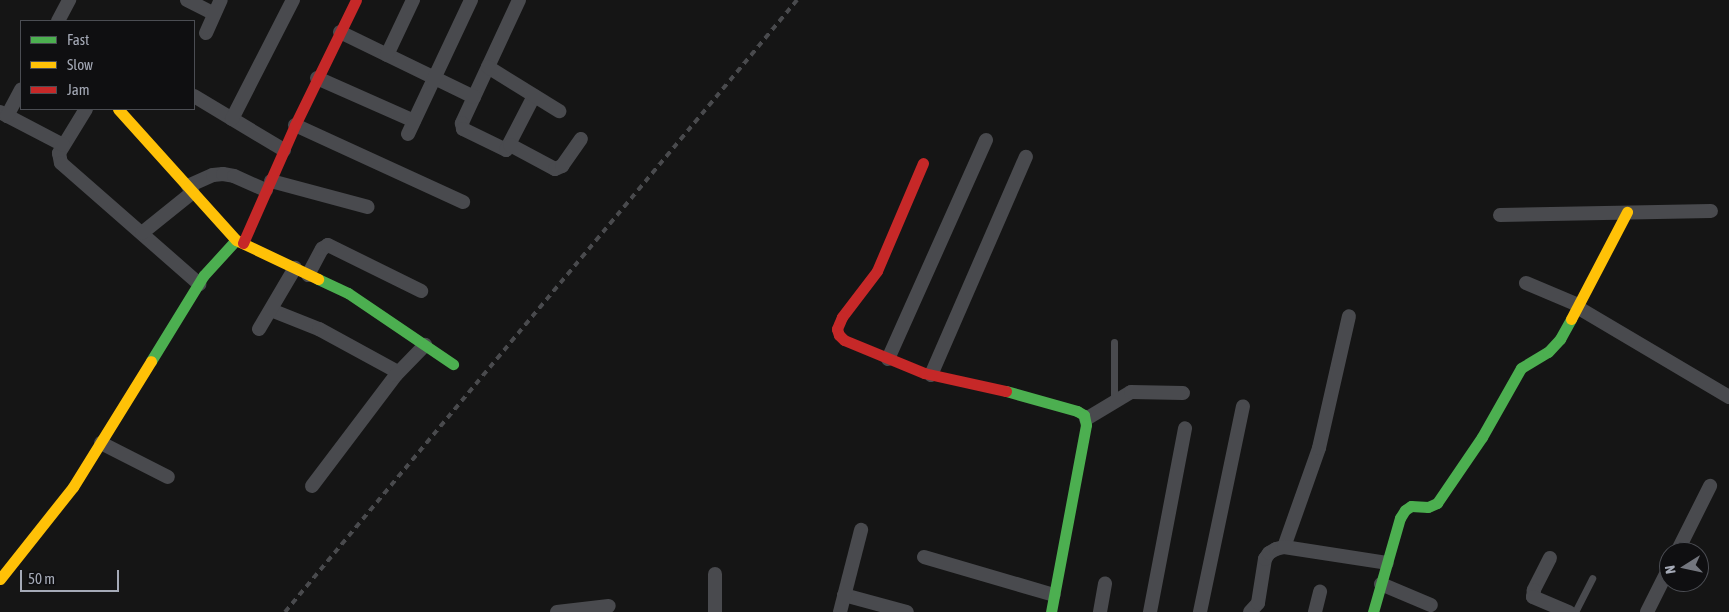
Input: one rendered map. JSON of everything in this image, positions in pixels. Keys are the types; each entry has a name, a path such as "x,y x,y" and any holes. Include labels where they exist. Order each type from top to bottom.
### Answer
{"street":[{"path":"62,20 69,0"},
{"path":"187,0 214,14"},
{"path":"206,33 221,0"},
{"path":"232,118 293,0"},
{"path":"0,580 62,503 199,284 240,241 269,186 295,125 356,0"},
{"path":"387,55 413,0"},
{"path":"408,134 471,0"},
{"path":"519,0 462,123 463,129 504,150 508,149 534,96"},
{"path":"340,32 474,97"},
{"path":"488,67 558,111"},
{"path":"317,78 414,121"},
{"path":"20,91 4,114 63,145"},
{"path":"195,97 284,150"},
{"path":"85,110 58,156 61,164 199,284"},
{"path":"119,110 226,231 240,241 354,297 453,364"},
{"path":"295,125 463,202"},
{"path":"510,145 555,169 562,166 581,138"},
{"path":"888,359 986,140"},
{"path":"931,376 1026,157"},
{"path":"923,163 877,271 842,317 838,329 839,336 844,340 931,376 980,384 1078,411 1086,419"},
{"path":"142,234 190,189 213,174 234,176 269,186 368,207"},
{"path":"1500,215 1711,211"},
{"path":"1372,612 1400,518 1405,510 1411,506 1428,507 1437,503 1482,437 1521,368 1555,346 1627,212"},
{"path":"308,275 322,249 328,245 421,290"},
{"path":"259,329 295,268"},
{"path":"1526,283 1577,306 1729,397"},
{"path":"271,310 319,329 398,372"},
{"path":"1284,547 1319,448 1349,316"},
{"path":"312,486 398,372 425,345"},
{"path":"1051,612 1086,419 1131,392 1182,393"},
{"path":"1200,612 1243,406"},
{"path":"1150,612 1185,428"},
{"path":"100,443 168,476"},
{"path":"1682,542 1710,486"},
{"path":"840,612 861,530"},
{"path":"1250,612 1258,603 1265,559 1269,553 1284,547 1387,563"},
{"path":"924,557 1054,595"},
{"path":"1550,558 1534,590 1533,597 1569,612"},
{"path":"715,574 715,612"},
{"path":"1100,612 1105,583"},
{"path":"1381,584 1431,605"},
{"path":"1646,612 1659,587"},
{"path":"1315,612 1320,592"},
{"path":"844,595 907,612"},
{"path":"557,612 609,606"}],"lane":[{"path":"1114,342 1114,401"},
{"path":"1575,612 1592,578"}],"railway":[{"path":"285,612 797,0"}],"traffic: fast":[{"path":"151,361 204,275 236,240"},
{"path":"318,279 348,293 453,364"},
{"path":"1373,612 1400,518 1405,510 1411,506 1428,507 1437,503 1482,437 1521,368 1548,352 1560,339 1571,319"},
{"path":"1006,391 1077,411 1084,415 1086,425 1051,612"}],"traffic: slow":[{"path":"119,110 236,240 318,279"},
{"path":"1571,319 1627,212"},
{"path":"0,579 73,487 151,361"}],"traffic: jam":[{"path":"243,243 295,125 356,0"},
{"path":"923,163 877,271 842,317 837,329 839,335 844,340 924,373 1006,391"}]}
